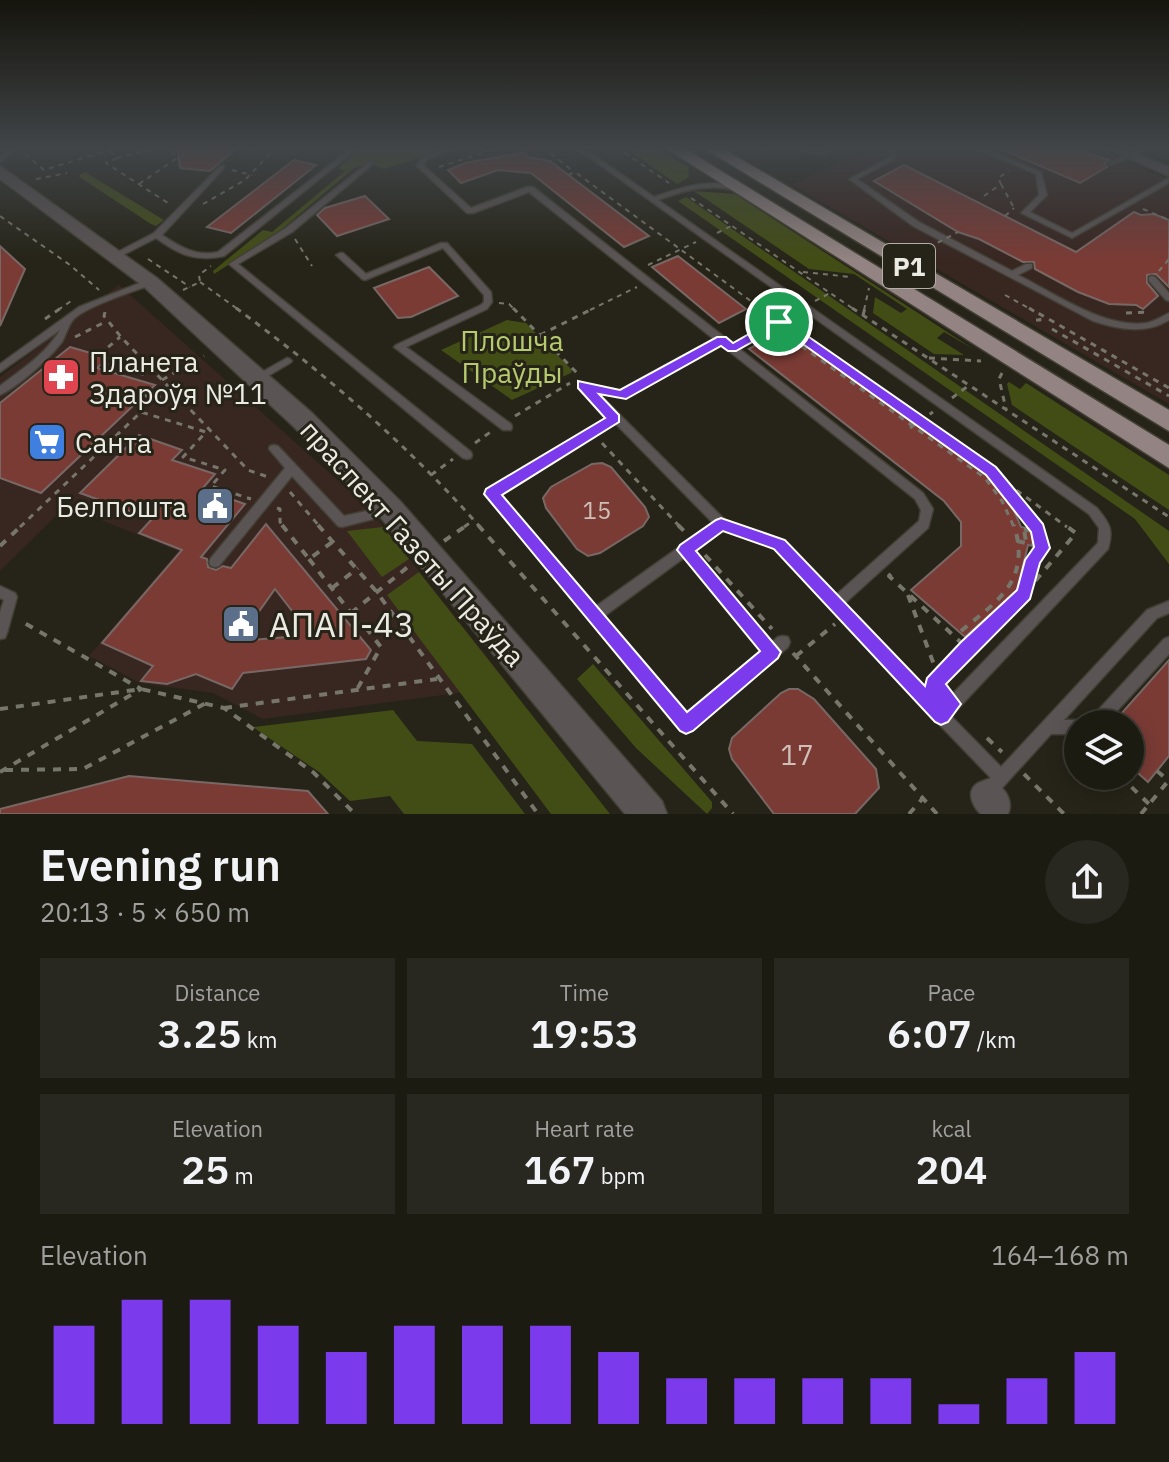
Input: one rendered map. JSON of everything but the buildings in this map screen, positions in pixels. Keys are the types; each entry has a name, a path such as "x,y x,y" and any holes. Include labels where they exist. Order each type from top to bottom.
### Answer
{"main road":[{"name":"Р1","path":"736,185 1169,458"},
{"name":"Р1","path":"757,185 1169,422"}],"street":[{"name":"праспект Газеты Праўда","path":"18,185 150,282 258,378 391,510 649,814"},
{"name":"праспект Газеты Праўда","path":"0,193 82,233"}],"lane":[{"path":"114,256 157,235 204,185"},
{"path":"157,235 193,257 221,254 308,185"},
{"path":"344,185 289,230 233,264 465,454"},
{"path":"441,185 470,211 530,189 919,496 927,509 924,524 836,603"},
{"path":"634,185 1093,511 1105,527 1104,545 941,716"},
{"path":"655,199 697,185"},
{"path":"718,185 744,192"},
{"path":"861,185 916,224 1096,319 1127,327 1161,323 1169,316"},
{"path":"1041,185 1043,195 1025,213 1072,236"},
{"path":"1061,244 1160,185"},
{"path":"340,255 365,277 444,245 488,294 488,302 484,307 399,347 505,425"},
{"path":"1013,274 1029,266"},
{"path":"1152,279 1169,298"},
{"path":"0,369 69,317 150,282"},
{"path":"0,391 55,343 67,327 69,317"},
{"path":"258,378 287,361"},
{"path":"583,386 721,524 779,544 941,716 996,783"},
{"path":"614,419 492,494 686,725 778,647"},
{"path":"274,449 342,522 391,510"},
{"path":"215,562 292,468"},
{"path":"594,616 721,524"},
{"path":"0,592 11,597 0,633"},
{"path":"995,814 985,810 978,798 980,790 996,783 1152,614 1169,607"},
{"path":"1108,710 1169,644"},
{"path":"1048,727 1064,727"}],"path":[{"path":"140,185 178,210"},
{"path":"196,208 235,185"},
{"path":"593,185 1076,533 1024,594 933,685 952,704"},
{"path":"672,185 925,358 1169,517"},
{"path":"988,185 995,188"},
{"path":"984,196 1000,185"},
{"path":"1002,185 1014,208 1005,216"},
{"path":"1136,206 1169,220"},
{"path":"634,272 731,226"},
{"path":"289,230 312,266"},
{"path":"930,261 917,254 958,232"},
{"path":"799,272 852,277 879,295"},
{"path":"200,282 299,354 431,475 729,812"},
{"path":"540,335 647,282"},
{"path":"863,315 869,288"},
{"path":"732,348 830,293"},
{"path":"1005,295 1169,388"},
{"path":"488,302 509,304 580,374 583,386"},
{"path":"1038,313 1038,321"},
{"path":"1025,314 1169,396"},
{"path":"1049,327 1054,323"},
{"path":"782,332 985,478 1005,501 1015,527 1019,556 1011,586 961,631"},
{"path":"99,355 121,337"},
{"path":"431,475 572,381 622,395 722,340"},
{"path":"162,380 210,353"},
{"path":"925,358 982,361"},
{"path":"103,363 143,374 154,371"},
{"path":"1002,373 999,379 1006,409"},
{"path":"1154,387 1159,382"},
{"path":"144,395 155,399 171,389"},
{"path":"0,546 141,412 208,431 177,462"},
{"path":"592,432 778,647 937,814"},
{"path":"183,457 225,470 210,488 280,509 280,522 351,613 350,623 363,624 381,647 356,691"},
{"path":"991,471 1038,529 1042,548 1033,560 1024,594"},
{"path":"1014,500 1035,545 1017,541"},
{"path":"309,559 335,540"},
{"path":"690,547 778,647"},
{"path":"332,588 358,568"},
{"path":"907,592 939,678"},
{"path":"351,613 369,599"},
{"path":"7,613 141,689 224,708 314,773 355,814"},
{"path":"224,708 437,679"},
{"path":"0,709 141,689"},
{"path":"2,771 141,689"},
{"path":"2,771 83,769 208,702"},
{"path":"983,734 1064,814"},
{"path":"1141,814 1169,780 1157,771"},
{"path":"1134,790 1149,804"},
{"path":"909,814 923,798"}],"shaded area":[{"path":"792,185 1169,185 1169,404"},
{"path":"119,285 369,508 510,686 263,719 213,693 140,683 89,656 178,551 66,506 0,571 0,377"}],"green space":[{"path":"92,185 106,185 164,220 156,226"},
{"path":"328,185 334,185 275,235 214,274 213,271 263,230 272,232"},
{"path":"694,191 735,194 975,350 944,332 937,338 964,355 934,354 873,313 875,297 901,313 907,309 854,274 809,269"},
{"path":"686,197 1169,531 1169,564 1135,519 678,201"},
{"name":"Плошча Праўды","path":"507,320 526,323 572,370 571,373 512,400 441,350"},
{"path":"1009,382 1020,389 1026,383 1169,475 1169,510 1012,405"},
{"path":"383,527 409,559 382,577 347,531"},
{"path":"419,572 610,814 551,814 387,595"},
{"path":"593,664 712,802 707,814 636,748 577,679"},
{"path":"393,710 417,741 472,744 525,814 404,814 390,796 350,801 319,772 253,727"}],"place":[{"name":"Планета Здароўя №11","path":"61,377"},
{"name":"Санта","path":"47,442"},
{"name":"Белпошта","path":"215,506"},
{"name":"АПАП-43","path":"241,624"}],"route":[{"path":"779,322 991,471 1038,529 1042,548 1033,560 1024,594 933,685 952,704 941,716 779,544 721,524 685,550 772,652 686,725 492,494 614,419 583,385 622,395 722,340 732,348 779,322"}]}
